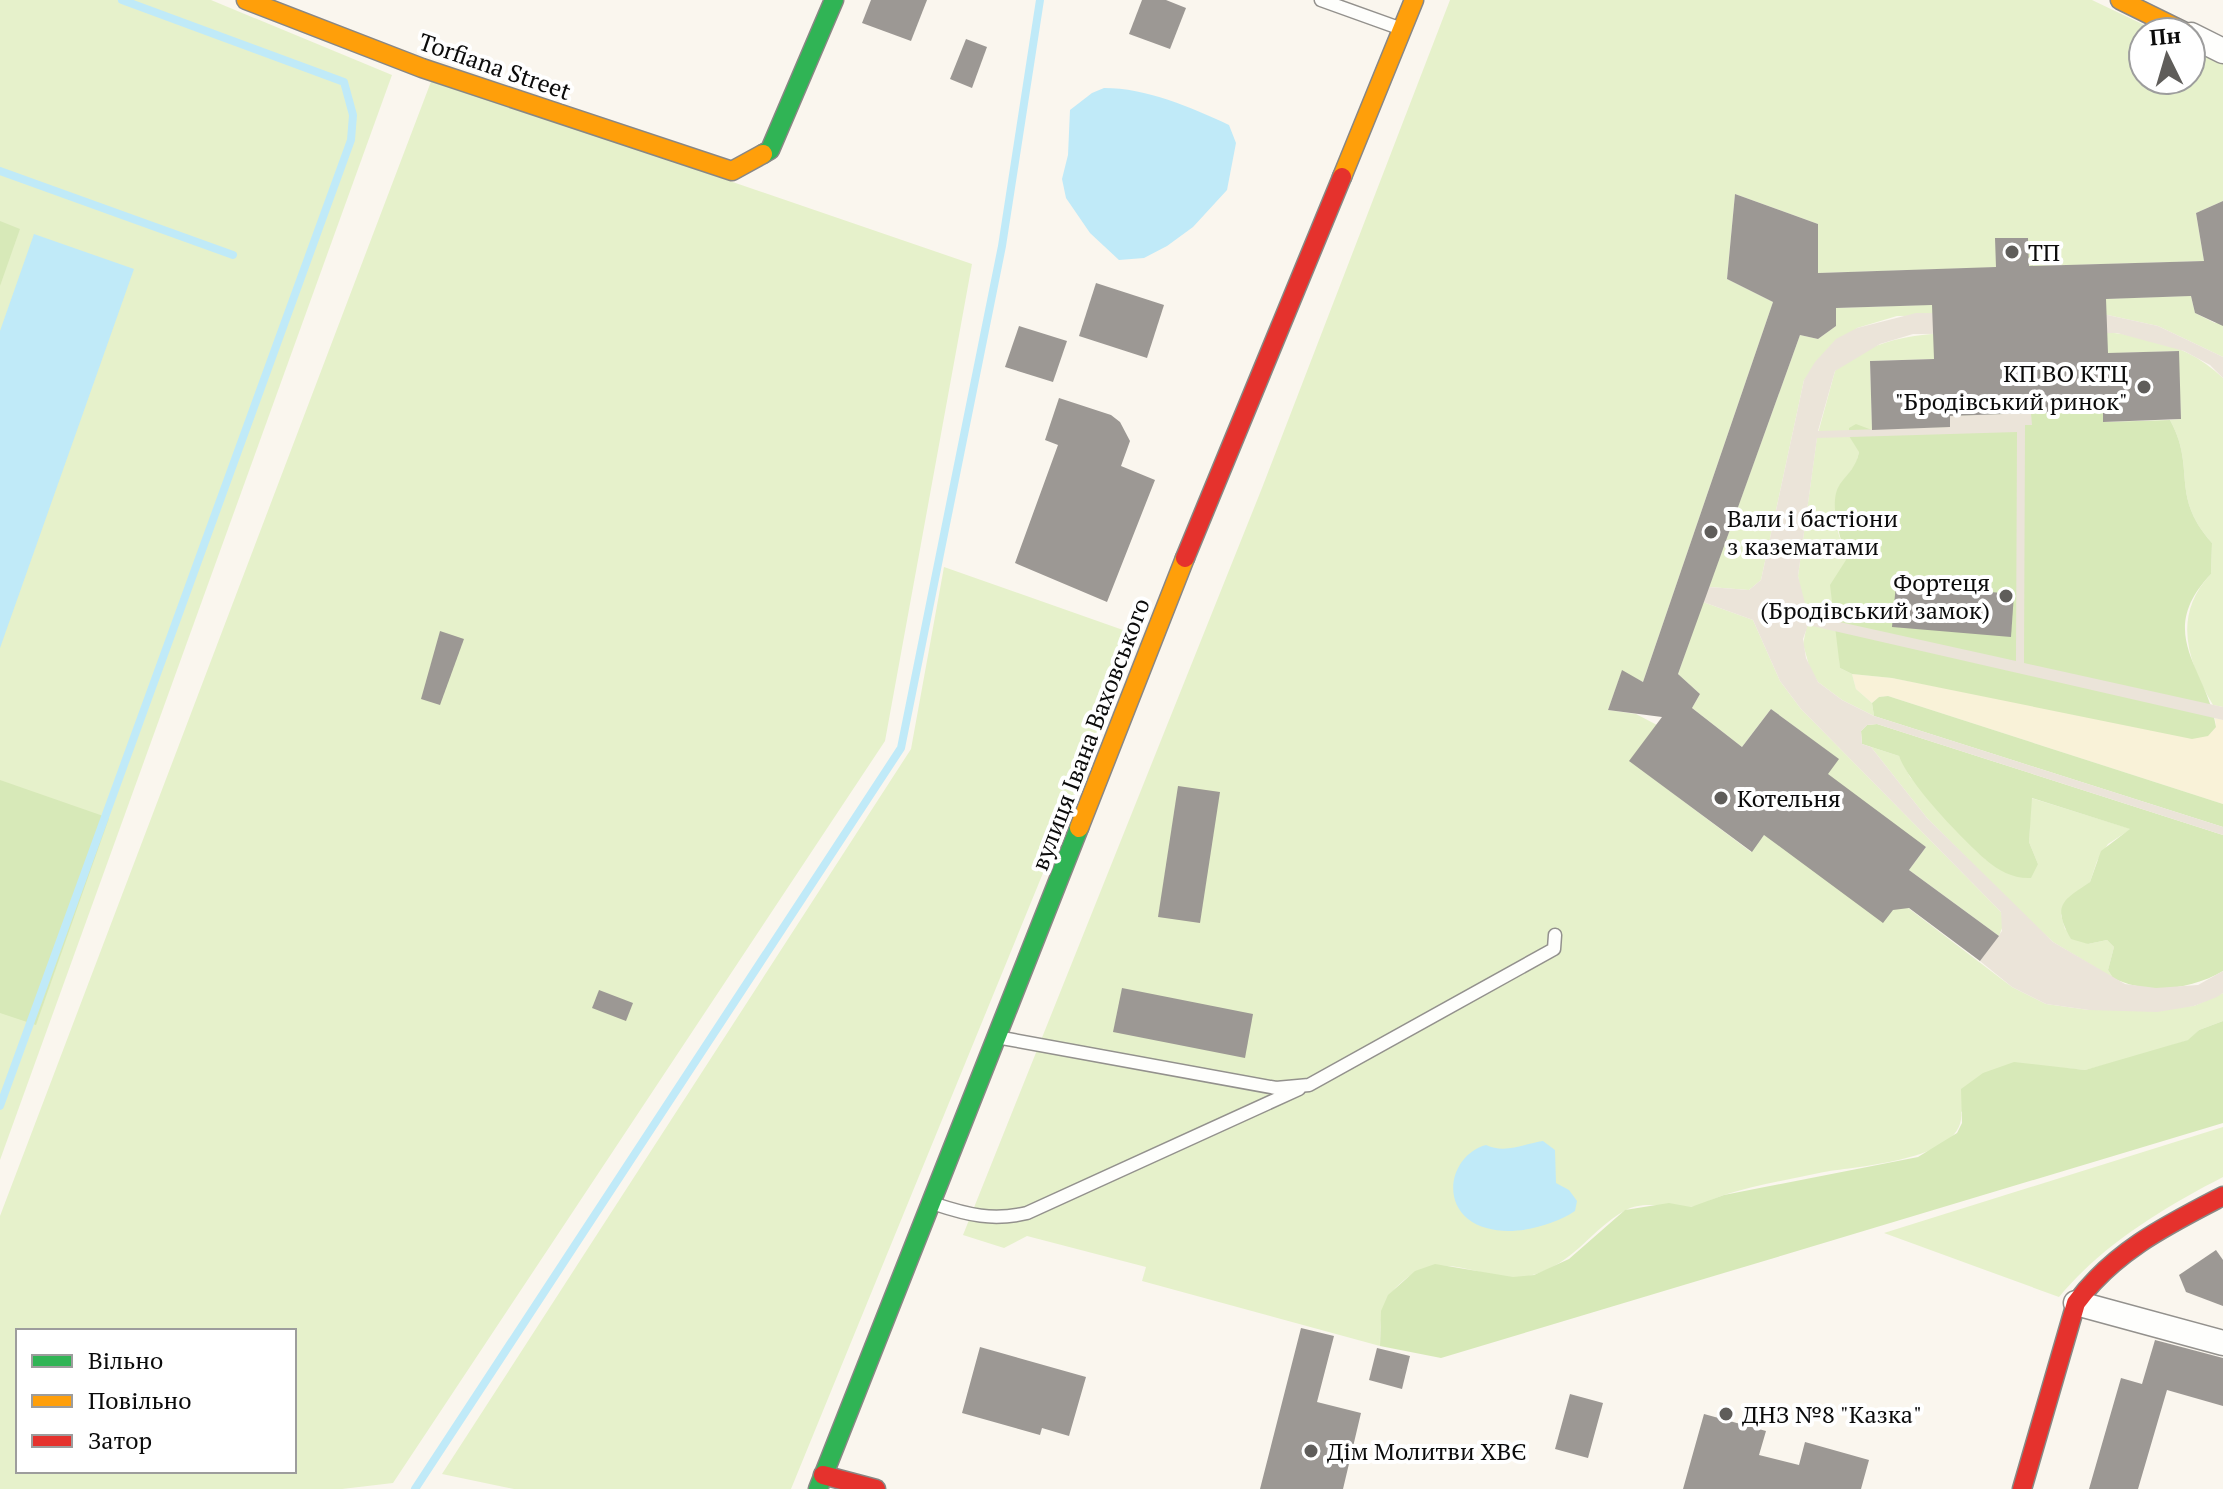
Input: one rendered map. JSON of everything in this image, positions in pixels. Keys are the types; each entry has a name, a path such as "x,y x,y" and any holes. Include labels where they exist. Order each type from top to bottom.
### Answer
{"main road":[{"name":"Torfiana Street","path":"246,0 422,68 732,171 770,150 834,0"},
{"name":"вулиця Івана Ваховського","path":"821,1482 934,1203 1163,612 1414,0"},
{"path":"2120,0 2152,16"},
{"path":"2022,1489 2076,1303 2088,1285 2108,1264 2223,1196"},
{"path":"821,1482 876,1489"}],"street":[{"path":"2076,1303 2223,1343"}],"lane":[{"path":"1321,0 1402,30"},
{"path":"934,1203 971,1216 1001,1219 1027,1213 1309,1085 1554,949 1555,935"},
{"path":"999,1037 1276,1088 1309,1085"}],"shaded area":[{"path":"1916,313 2103,314 2158,326 2223,357 2223,378 2210,365 2184,351 2117,333 1913,334 1880,344 1835,371 1818,431 1949,427 1950,416 2031,413 2032,425 2025,425 2024,663 2223,707 2223,720 1808,625 1803,639 1806,658 1818,682 1842,700 1874,716 2223,827 2223,835 1877,724 1867,725 1861,731 1862,744 1871,747 1927,818 2053,942 2125,984 2156,988 2198,985 2223,971 2223,993 2217,997 2194,1006 2157,1012 2089,1010 2046,1004 2012,987 1980,961 2002,931 2001,912 1801,709 1780,681 1753,620 1703,602 1709,587 1749,590 1761,580 1804,380 1815,362 1836,339 1857,328","holes":["2017,432 2016,661 1808,615 1798,576 1817,438"]},
{"path":"1852,674 1892,678 2060,710 2216,727 2215,718 2223,720 2223,804 1888,696 1879,697 1872,703 1856,689"}],"green space":[{"path":"0,0 211,0 392,75 0,1160"},
{"path":"1450,0 2092,0 2127,17 2127,96 2207,96 2207,54 2223,62 2223,201 2196,213 2204,261 1818,273 1818,224 1735,194 1727,279 1773,302 1643,682 1622,671 1608,710 1636,714 1657,725 1630,761 1751,852 1764,835 1899,901 2012,987 2046,1004 2089,1010 2194,1006 2223,993 2223,1021 2199,1030 2189,1040 2135,1057 2085,1070 2051,1067 1961,1112 1958,1128 1947,1141 1908,1158 1761,1185 1694,1207 1632,1207 1612,1219 1562,1261 1536,1274 1502,1276 1452,1266 1419,1270 1403,1281 1386,1302 1381,1318 1380,1346 1142,1281 1146,1267 1027,1236 1004,1248 963,1235 1262,488"},
{"path":"432,79 972,264 885,741 393,1483 342,1489 0,1489 0,1216"},
{"path":"0,221 20,229 0,286"},
{"path":"2191,296 2195,313 2215,323 2223,321 2223,357 2158,326 2103,314 1897,316 1857,328 1804,380 1761,580 1749,590 1709,587 1800,335 1818,339 1836,326 1836,308"},
{"path":"2076,331 2140,337 2170,346 2198,359 2223,378 2223,707 2213,705 2204,688 2196,672 2188,638 2191,606 2211,574 2212,543 2191,510 2182,453 2170,420 2181,419 2178,351 1870,361 1872,430 1856,464 1839,486 1838,532 1847,560 1832,611 1838,635 1840,668 1852,674 1856,689 1872,703 1874,716 1842,700 1818,682 1810,669 1803,644 1807,625 1798,576 1817,437 1835,371 1868,349 1922,335"},
{"path":"2103,411 2104,422 2170,420 2178,437 2191,510 2212,543 2211,574 2194,595 2186,615 2185,633 2216,727 2208,736 2192,739 1892,678 1852,674 1840,668 1830,585 1846,560 1835,501 1836,492 1854,466 1859,452 1849,436 1849,428 1856,424 1872,430 1949,427 1950,416"},
{"path":"944,567 1140,636 791,1489 514,1489 442,1474 911,749"},
{"path":"1703,602 1753,620 1780,681 1801,709 2001,912 2004,923 1999,936 1909,870 1926,847 1811,797 1838,759 1771,709 1742,747 1692,708 1700,694 1678,674"},
{"path":"1888,696 2223,804 2223,827 1874,716 1872,703 1879,697"},
{"path":"1877,724 2223,835 2223,971 2197,982 2169,988 2140,987 2113,978 2108,970 2114,947 2107,940 2088,944 2071,939 2061,910 2067,899 2090,882 2101,851 2130,829 2032,798 2029,842 2038,864 2031,878 2007,874 1986,860 1951,825 1913,781 1899,756 1862,744 1861,731 1867,725"},
{"path":"1871,747 1899,756 1910,777 1986,860 2038,864 2029,842 2031,798 2131,829 2108,844 2097,861 2090,882 2061,915 2065,929 2088,944 2107,940 2114,947 2108,970 2113,978 2053,942 2022,913 1927,818"},
{"path":"0,780 109,818 36,1025 0,1013"},
{"path":"2223,1021 2223,1123 1441,1358 1380,1346 1381,1311 1388,1295 1415,1271 1435,1264 1513,1277 1534,1275 1569,1259 1625,1210 1669,1203 1691,1207 1724,1195 1918,1157 1957,1133 1962,1123 1961,1089 1983,1073 2014,1062 2085,1070 2188,1040 2199,1030"},
{"path":"2223,1127 2223,1177 2114,1244 2059,1297 1884,1233"}],"water":[{"path":"1104,88 1152,95 1199,112 1229,125 1236,143 1227,190 1193,227 1144,258 1119,260 1090,233 1066,198 1062,179 1068,155 1070,110"},
{"path":"34,234 134,269 0,648 0,331"},
{"path":"1543,1141 1555,1150 1556,1183 1569,1190 1577,1201 1575,1211 1551,1223 1507,1231 1480,1226 1459,1210 1453,1188 1459,1166 1466,1157 1486,1145 1507,1148"}],"building":[{"path":"871,0 927,0 911,41 862,23"},
{"path":"1142,0 1166,0 1186,8 1170,49 1129,34"},
{"path":"966,39 987,47 972,88 950,79"},
{"path":"1735,194 1818,224 1818,273 1996,267 1995,238 2028,238 2029,266 2204,261 2196,213 2223,201 2223,326 2195,313 2191,296 2106,299 2108,353 2179,351 2181,419 2103,422 2103,411 2031,413 1950,416 1950,427 1872,430 1870,361 1934,359 1932,305 1836,308 1836,326 1818,339 1800,335 1678,674 1700,694 1692,708 1742,747 1771,709 1839,759 1828,774 1926,847 1909,870 1999,936 1980,961 1909,908 1893,910 1883,923 1764,835 1752,852 1629,761 1662,717 1608,710 1622,670 1643,682 1773,302 1727,279"},
{"path":"1096,283 1164,305 1147,358 1079,336"},
{"path":"1019,326 1067,341 1053,382 1005,367"},
{"path":"1059,398 1111,415 1120,422 1130,441 1121,466 1155,480 1107,602 1015,563 1058,445 1045,440"},
{"path":"1896,584 2014,594 2011,637 1892,627"},
{"path":"440,631 464,639 440,705 421,699"},
{"path":"1178,786 1220,792 1200,923 1158,917"},
{"path":"1122,988 1253,1014 1245,1058 1113,1032"},
{"path":"599,990 633,1003 626,1021 592,1008"},
{"path":"2216,1250 2223,1260 2223,1306 2186,1292 2179,1275"},
{"name":"Дім Молитви ХВЄ","path":"1301,1328 1334,1336 1317,1402 1361,1413 1343,1489 1260,1489"},
{"path":"2155,1340 2223,1358 2223,1406 2167,1390 2138,1489 2089,1489 2121,1378 2142,1384"},
{"path":"980,1347 1086,1377 1069,1436 1042,1428 1040,1435 962,1413"},
{"path":"1377,1348 1410,1356 1402,1389 1369,1380"},
{"path":"1570,1394 1603,1403 1588,1458 1555,1449"},
{"path":"1704,1414 1766,1431 1759,1455 1799,1465 1805,1442 1869,1460 1861,1489 1683,1489"}],"waterway":[{"path":"0,1106 351,140 353,115 344,82 122,0"},
{"path":"415,1489 901,748 1002,246 1040,0"},
{"path":"0,171 233,255"}],"traffic: fast":[{"path":"763,154 770,150 834,0"},
{"path":"818,1489 1079,828"}],"traffic: slow":[{"path":"246,0 422,68 732,171 763,154"},
{"path":"1342,177 1414,0"},
{"path":"2120,0 2152,16"},
{"path":"1079,828 1185,558"}],"traffic: jam":[{"path":"1185,558 1342,177"},
{"path":"2022,1489 2076,1303 2124,1254 2223,1196"},
{"path":"823,1475 876,1489"}],"place":[{"name":"ТП","path":"2012,252"},
{"name":"КП ВО КТЦ \"Бродівський ринок\"","path":"2144,387"},
{"name":"Вали і бастіони з казематами","path":"1711,532"},
{"name":"Фортеця (Бродівський замок)","path":"2006,596"},
{"name":"Котельня","path":"1721,798"},
{"name":"ДНЗ №8 \"Казка\"","path":"1726,1414"},
{"name":"Дім Молитви ХВЄ","path":"1311,1451"}]}
